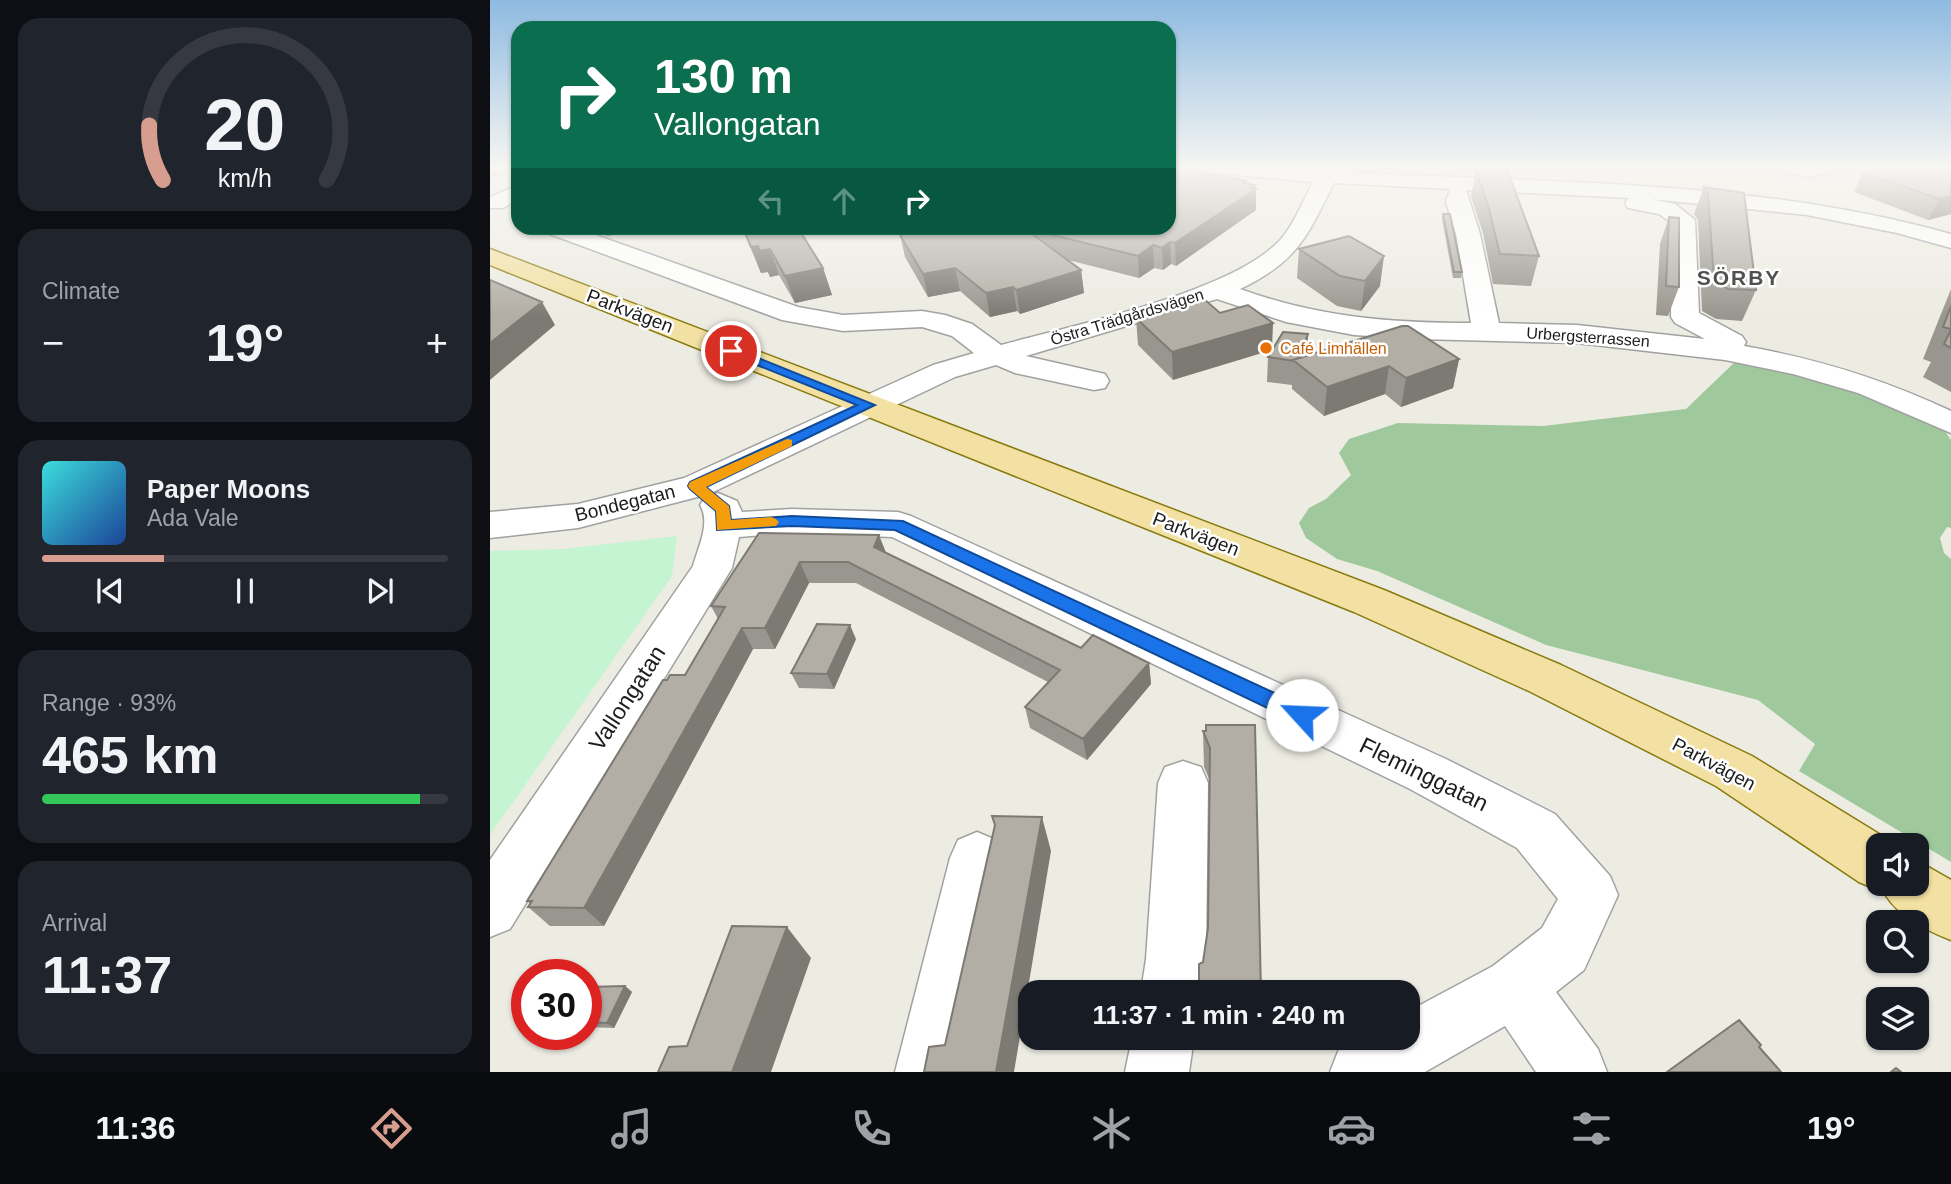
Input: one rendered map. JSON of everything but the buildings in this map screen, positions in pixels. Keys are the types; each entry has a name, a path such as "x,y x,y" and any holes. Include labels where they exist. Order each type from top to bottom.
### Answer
{"main road":[{"name":"Parkvägen","path":"490,256 1369,601 1545,678 1734,771 1866,856"},
{"path":"1926,896 1951,912"}],"street":[{"name":"Östra Trädgårdsvägen","path":"868,405 944,371 1217,290 1305,242 1315,216"},
{"path":"1462,216 1468,234 1487,332"},
{"path":"1674,216 1684,220 1685,317 1758,357"},
{"path":"1862,216 1951,241"},
{"path":"574,235 792,314 843,323 922,319 933,321 962,330 996,355 1026,367 1094,381"},
{"name":"Urbergsterrassen","path":"1217,290 1269,310 1327,323 1576,334 1686,344 1758,357 1871,387 1951,423"},
{"name":"Bondegatan","path":"490,525 578,516 695,486 868,405"},
{"path":"695,486 724,509 723,526"},
{"name":"Fleminggatan","path":"723,526 792,521 898,525 1428,774 1536,831 1590,895 1563,949 1514,987 1362,1072"},
{"name":"Vallongatan","path":"490,909 712,568 723,526"},
{"path":"1173,980 1183,783"},
{"path":"927,1072 977,858"},
{"path":"1514,987 1575,1072"},
{"path":"1157,1072 1161,1050"}],"green space":[{"path":"1738,359 1808,374 1940,424 1951,440 1951,528 1947,527 1940,538 1944,553 1951,559 1951,862 1929,849 1929,833 1903,833 1799,771 1815,744 1758,700 1546,645 1377,571 1337,559 1306,538 1299,523 1309,508 1326,499 1351,475 1339,453 1349,439 1398,423 1543,426 1686,409"},
{"path":"677,536 672,576 490,835 490,551 563,549"}],"slow traffic":[{"path":"771,522 723,526 724,509 695,486 787,443"}],"place":[{"name":"Café Limhällen","path":"1266,348"}],"district":[{"name":"SÖRBY","path":"1739,277"}],"route":[{"path":"731,351 868,405 695,486 724,509 723,526 792,521 898,525 1302,715"}]}
